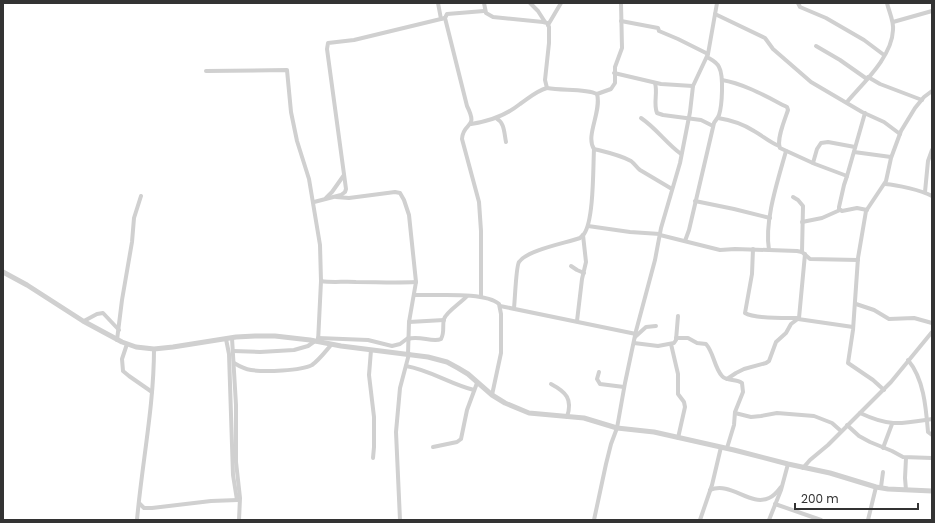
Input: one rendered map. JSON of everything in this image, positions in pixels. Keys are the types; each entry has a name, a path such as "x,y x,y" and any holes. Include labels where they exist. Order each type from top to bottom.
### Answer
{"street":[{"path":"438,3 466,106 472,117 471,124"},
{"path":"484,3 484,11"},
{"path":"530,3 547,24 549,43 544,80 547,88"},
{"path":"547,24 561,3"},
{"path":"481,297 481,231 479,202 462,139 463,132 471,124 506,114 537,91 547,88 592,92 597,94 613,88 615,83 615,67 622,48 621,3"},
{"path":"594,520 609,451 617,428 624,387 660,234 680,163 693,86 707,56 717,3"},
{"path":"798,3 800,8 826,18 864,40 884,55"},
{"path":"847,102 876,69 892,36 893,22 887,3"},
{"path":"314,202 343,194 345,192 346,184 327,49 328,44 367,38 443,19 447,14 484,11 493,17 547,24"},
{"path":"893,22 932,11"},
{"path":"715,14 765,38 773,49 800,74 822,89 884,122 900,134"},
{"path":"621,21 658,28 658,31 678,39 707,56 719,67 722,80 718,118 713,126 694,201 689,230 685,241"},
{"path":"816,46 867,78 922,100"},
{"path":"206,71 287,70 291,112 297,141 309,179 320,245 321,281 317,340"},
{"path":"614,73 672,86 693,86"},
{"path":"722,80 765,95 788,108 782,128 779,146"},
{"path":"655,82 657,92 655,104 657,113 701,120 713,126"},
{"path":"884,390 873,380 848,364 856,304 858,260 864,221 867,210 885,184 891,157 900,134 922,100 932,91"},
{"path":"514,308 517,268 519,262 537,251 580,238 588,226 594,149 591,140 599,104 597,94"},
{"path":"840,210 840,199 865,113"},
{"path":"496,118 502,122 506,142"},
{"path":"641,118 653,126 671,146 681,154"},
{"path":"718,118 742,125 753,130 769,142 786,151 847,176"},
{"path":"813,163 817,149 821,143 828,142 854,150 891,157"},
{"path":"594,149 633,162 640,170 672,190"},
{"path":"924,192 928,161 932,150"},
{"path":"769,250 768,240 770,218 776,186 786,151"},
{"path":"325,199 344,175"},
{"path":"885,184 924,192 932,196"},
{"path":"336,196 344,198 395,192 402,195 409,215 416,282 409,322 408,354 400,388 396,432 400,520"},
{"path":"117,340 132,242 134,218 141,196"},
{"path":"793,197 803,206 803,253 798,319"},
{"path":"694,201 770,218"},
{"path":"802,222 822,218 840,210 842,211 857,208 867,210"},
{"path":"588,226 630,232 660,234 720,250 769,250 803,253 810,258 858,260"},
{"path":"577,321 586,262 583,235"},
{"path":"753,249 752,274 745,313 750,316 798,319 853,327"},
{"path":"571,266 584,273"},
{"path":"3,272 117,340 141,348 192,345 229,338 255,336 275,336 317,340 368,340 392,346 400,344 408,339 419,337 440,340 443,336 444,320 449,313 468,296"},
{"path":"321,281 338,283 416,282"},
{"path":"414,295 481,297 496,301 500,306 501,353 492,395"},
{"path":"856,304 874,310 889,319 914,318 932,323"},
{"path":"500,306 577,321 636,335 646,328 656,326"},
{"path":"84,321 92,316 103,313 119,330"},
{"path":"634,343 658,346 675,342 678,316"},
{"path":"727,379 744,369 769,361 776,342 786,333 791,324 798,319"},
{"path":"409,322 444,320"},
{"path":"803,468 884,390 932,332"},
{"path":"229,338 233,351 234,363 239,520"},
{"path":"229,338 233,475 239,500"},
{"path":"676,338 688,338 698,343 706,344 713,355 718,371 722,376 727,379 741,381 742,383 743,392 735,413 734,425 724,448 700,520"},
{"path":"317,340 331,345 428,356 447,362 468,374 492,395 505,403 529,413 584,418 617,428 648,431 724,448 878,487 932,491"},
{"path":"233,351 260,352 294,350 308,346 317,340"},
{"path":"127,344 122,359 123,371 152,392"},
{"path":"671,344 678,374 678,394 684,402 685,407 678,438"},
{"path":"234,363 250,370 299,369 311,365 331,345"},
{"path":"137,520 150,420 154,348"},
{"path":"371,350 369,374 374,417 373,458"},
{"path":"908,360 917,375 930,419 928,432 932,435"},
{"path":"406,366 421,369 474,390"},
{"path":"600,372 597,379 600,384 624,387"},
{"path":"433,447 457,442 461,439 466,410 477,383"},
{"path":"551,384 559,388 569,399 570,404 567,417"},
{"path":"735,413 751,417 777,413 814,416 832,423 841,431"},
{"path":"860,413 870,418 892,424 930,419"},
{"path":"883,448 892,424"},
{"path":"847,425 870,442 906,458 932,458"},
{"path":"906,458 906,490"},
{"path":"769,520 788,464"},
{"path":"868,520 883,472"},
{"path":"710,490 723,488 750,498 762,500 770,497 781,487"},
{"path":"139,504 144,508 152,508 211,501 239,500"},
{"path":"775,504 821,520"}]}
